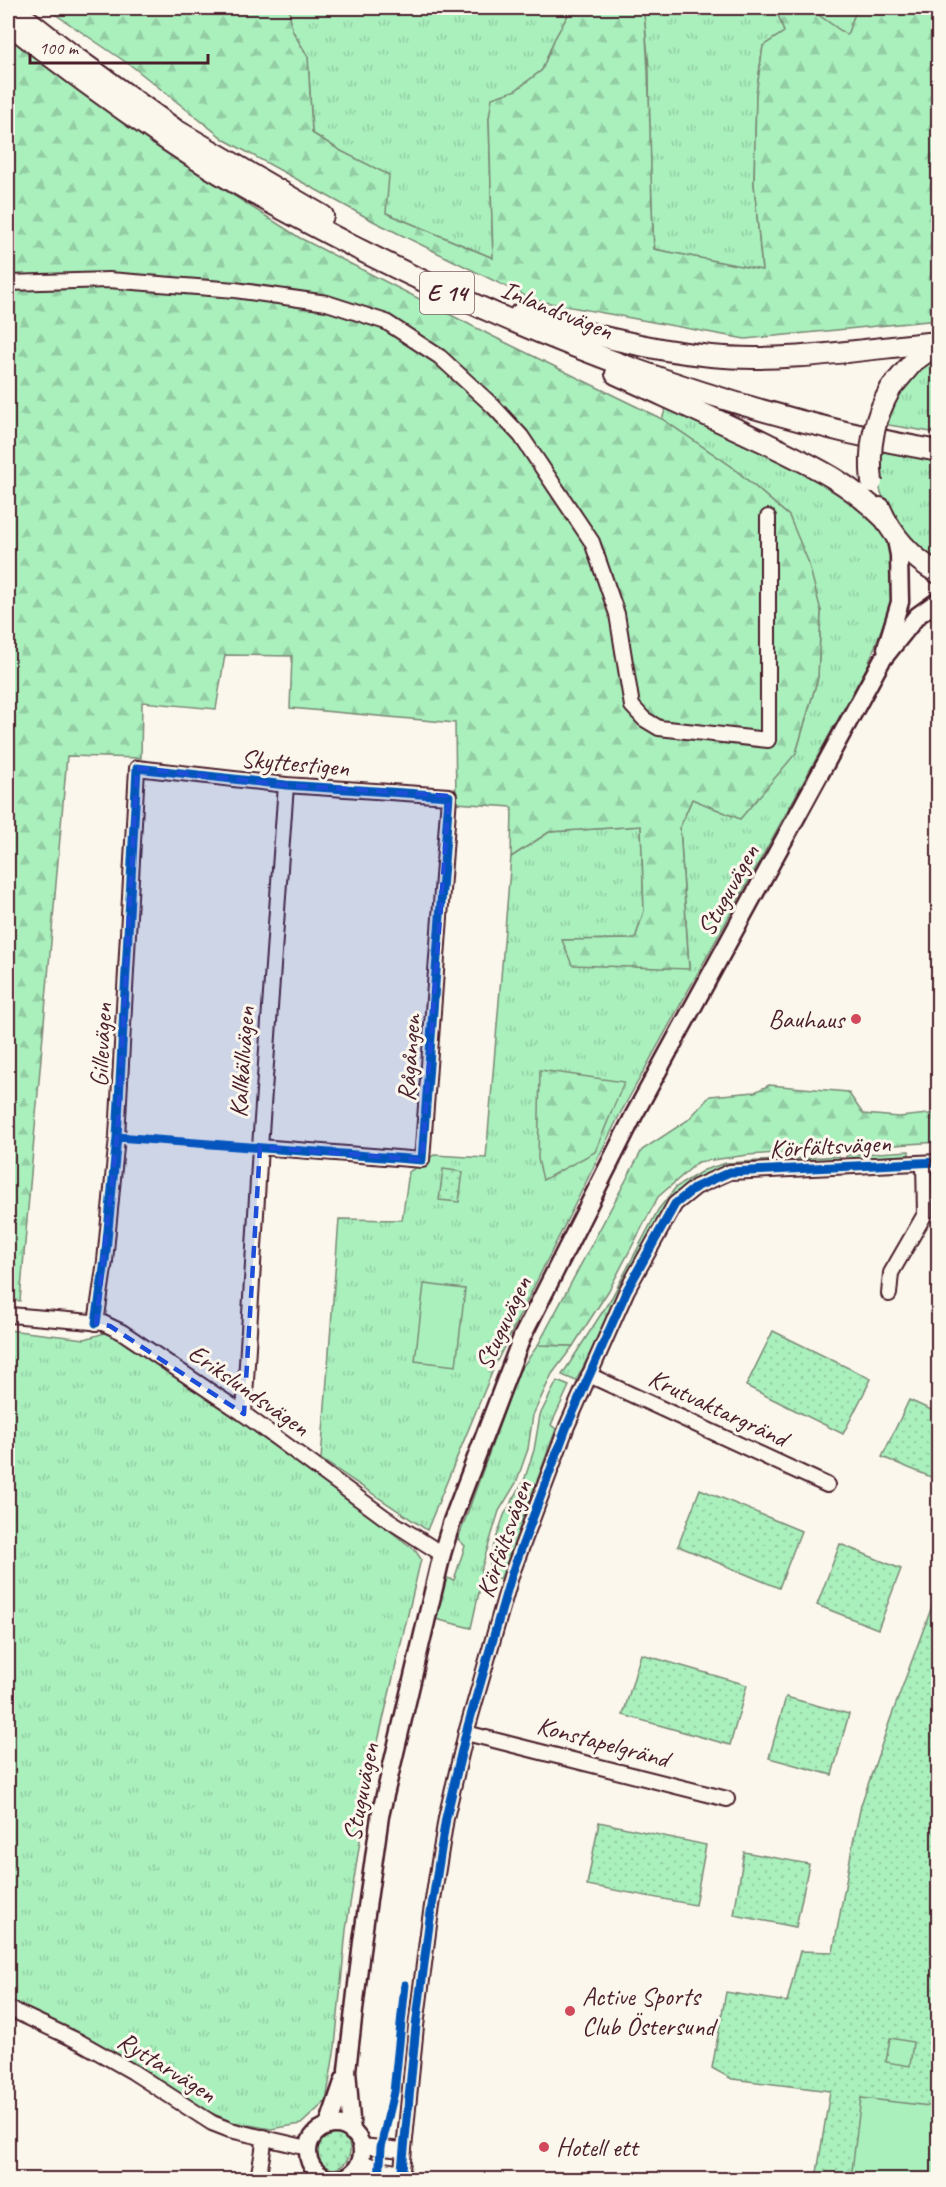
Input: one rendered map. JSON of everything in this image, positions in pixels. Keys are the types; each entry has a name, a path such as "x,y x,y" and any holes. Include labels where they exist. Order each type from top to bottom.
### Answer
{"highway":[{"name":"Inlandsvägen","path":"12,8 76,58 176,130 293,201 434,275 597,347 760,401 906,438 939,443"},
{"name":"Inlandsvägen","path":"8,23 65,68 168,141 278,208 429,285 573,347 755,410 939,451"},
{"path":"481,308 540,339 724,422 832,476 858,493 917,559 939,573"},
{"path":"512,311 596,336 661,350 714,356 781,356 939,343"},
{"path":"890,527 877,501 872,482 870,449 877,417 891,388 914,361 939,343"}],"main road":[{"name":"Stuguvägen","path":"882,660 900,602 901,579 890,527"},
{"name":"Stuguvägen","path":"308,2148 315,2134 328,2126 347,2070 380,1816 442,1554 501,1389 527,1327 634,1115 882,660 917,616 939,601"},
{"name":"Stuguvägen","path":"347,2070 358,2146"},
{"path":"308,2148 310,2164 321,2177 344,2178 354,2171 358,2146 341,2126 328,2126"}],"street":[{"path":"8,283 109,280 235,290 327,303 386,322 440,357 494,407 521,436 592,542 617,614 632,706 644,719 658,728 768,740 768,517"},
{"name":"Skyttestigen","path":"137,768 286,785 449,796"},
{"name":"Gillevägen","path":"96,1323 105,1261 117,1137 137,768"},
{"name":"Kallkällvägen","path":"244,1414 286,785"},
{"name":"Rågången","path":"260,1148 422,1160 449,796"},
{"name":"Körfältsvägen","path":"401,2176 430,1919 446,1818 466,1732 512,1573 567,1426 627,1290 675,1204 696,1187 730,1173 939,1162"},
{"path":"889,1294 891,1273 925,1214 924,1163"},
{"name":"Erikslundsvägen","path":"10,1315 103,1323 122,1332 244,1414 384,1517 442,1554"},
{"name":"Krutvaktargränd","path":"589,1375 827,1485"},
{"name":"Konstapelgränd","path":"466,1732 727,1799"},
{"name":"Ryttarvägen","path":"8,2008 80,2042 212,2123 230,2130 308,2148"},
{"path":"258,2180 261,2157 264,2154 264,2137"},
{"path":"358,2146 403,2150"},
{"path":"358,2146 379,2169 401,2176"}],"highlighted area":[{"path":"137,768 286,785 449,796 422,1160 260,1147 244,1414 110,1326 96,1323 117,1137"}],"green space":[{"path":"46,8 289,8 292,30 308,57 312,133 341,151 389,175 386,213 493,258 489,118 492,98 516,90 542,70 554,40 572,8 633,8 644,14 654,249 762,270 754,183 756,95 763,46 784,32 778,14 790,8 813,8 820,16 847,35 857,8 938,8 938,320 745,339 533,300 375,222 225,140 133,67"},
{"path":"289,8 572,8 554,40 542,70 516,90 489,118 493,258 386,213 341,151 312,133 308,57 292,30"},
{"path":"633,8 790,8 778,14 784,32 763,46 756,95 754,183 762,271 654,249 649,67 644,15"},
{"path":"813,8 857,8 847,36 820,16"},
{"path":"8,34 167,153 300,238 662,419 731,466 789,516 808,561 821,611 818,677 796,753 740,819 692,799 680,827 689,969 572,965 562,940 635,939 644,911 641,826 549,832 511,857 512,807 456,803 455,723 290,708 292,656 225,655 216,709 142,702 141,758 67,756 20,1301 8,1299"},
{"path":"938,353 938,433 882,424 898,392"},
{"path":"666,408 723,429 854,497 885,533 893,549 895,592 868,665 620,1114 495,1365 427,1530 321,1459 339,1219 402,1220 409,1172 434,1155 486,1158 511,857 549,832 641,826 644,911 635,939 563,940 689,968 680,827 692,799 796,753 818,677 821,611 789,516 731,466 662,419"},
{"path":"877,451 938,461 938,566 919,553 886,507 880,489"},
{"path":"540,1070 624,1082 595,1152 543,1180 538,1159"},
{"path":"769,1085 848,1092 863,1114 899,1117 938,1113 938,1142 748,1155 698,1162 658,1197 609,1290 573,1346 538,1345 642,1150 688,1120 710,1096 755,1092"},
{"path":"909,1151 909,1155 847,1159 846,1155"},
{"path":"839,1156 840,1160 777,1162 733,1167 693,1181 677,1193 663,1211 576,1381 562,1375 612,1297 658,1210 676,1187 704,1170 726,1163"},
{"path":"443,1169 463,1172 459,1202 439,1200"},
{"path":"424,1284 465,1289 456,1366 415,1361"},
{"path":"8,1330 85,1339 114,1330 322,1479 415,1550 421,1559 371,1771 346,1930 335,2047 326,2101 301,2124 271,2129 232,2122 207,2111 138,2067 54,2022 8,2002"},
{"path":"773,1331 871,1379 843,1434 746,1386"},
{"path":"538,1345 573,1346 552,1374 533,1415 528,1449 516,1483 499,1511 481,1570 480,1588 471,1628 435,1619 447,1578 454,1580 465,1546 458,1539 518,1373"},
{"path":"557,1381 569,1386 551,1425 556,1429 501,1578 488,1579 492,1551 504,1515 524,1481 534,1450 540,1415"},
{"path":"909,1400 938,1413 938,1480 882,1457"},
{"path":"700,1489 801,1531 779,1588 678,1546"},
{"path":"8,1508 13,1555 8,1561"},
{"path":"840,1544 901,1569 878,1629 817,1605"},
{"path":"938,1590 938,2179 816,2179 830,2091 732,2079 712,2068 726,1992 787,2002 800,1951 833,1952 861,1805"},
{"path":"641,1654 747,1685 730,1745 623,1715"},
{"path":"786,1697 849,1714 832,1775 769,1758"},
{"path":"599,1822 706,1845 695,1905 587,1885"},
{"path":"744,1852 809,1864 796,1927 734,1915"},
{"path":"890,2038 913,2042 910,2066 886,2062"},
{"path":"861,2098 938,2107 938,2179 851,2179"},
{"path":"331,2131 344,2137 350,2150 344,2163 331,2169 318,2163 312,2150 318,2137"}],"cycle path":[{"path":"96,1323 105,1261 117,1137 137,768 286,785 449,796 422,1160 117,1137"},
{"path":"401,2180 416,2026 429,1925 446,1818 466,1733 512,1573 567,1426 627,1290 675,1204 696,1187 730,1172 938,1162"},
{"path":"379,2180 381,2147 394,2092 405,1985"}],"place":[{"name":"Bauhaus","path":"856,1019"},
{"name":"Active Sports Club Östersund","path":"570,2011"},
{"name":"Hotell ett","path":"544,2147"}]}
